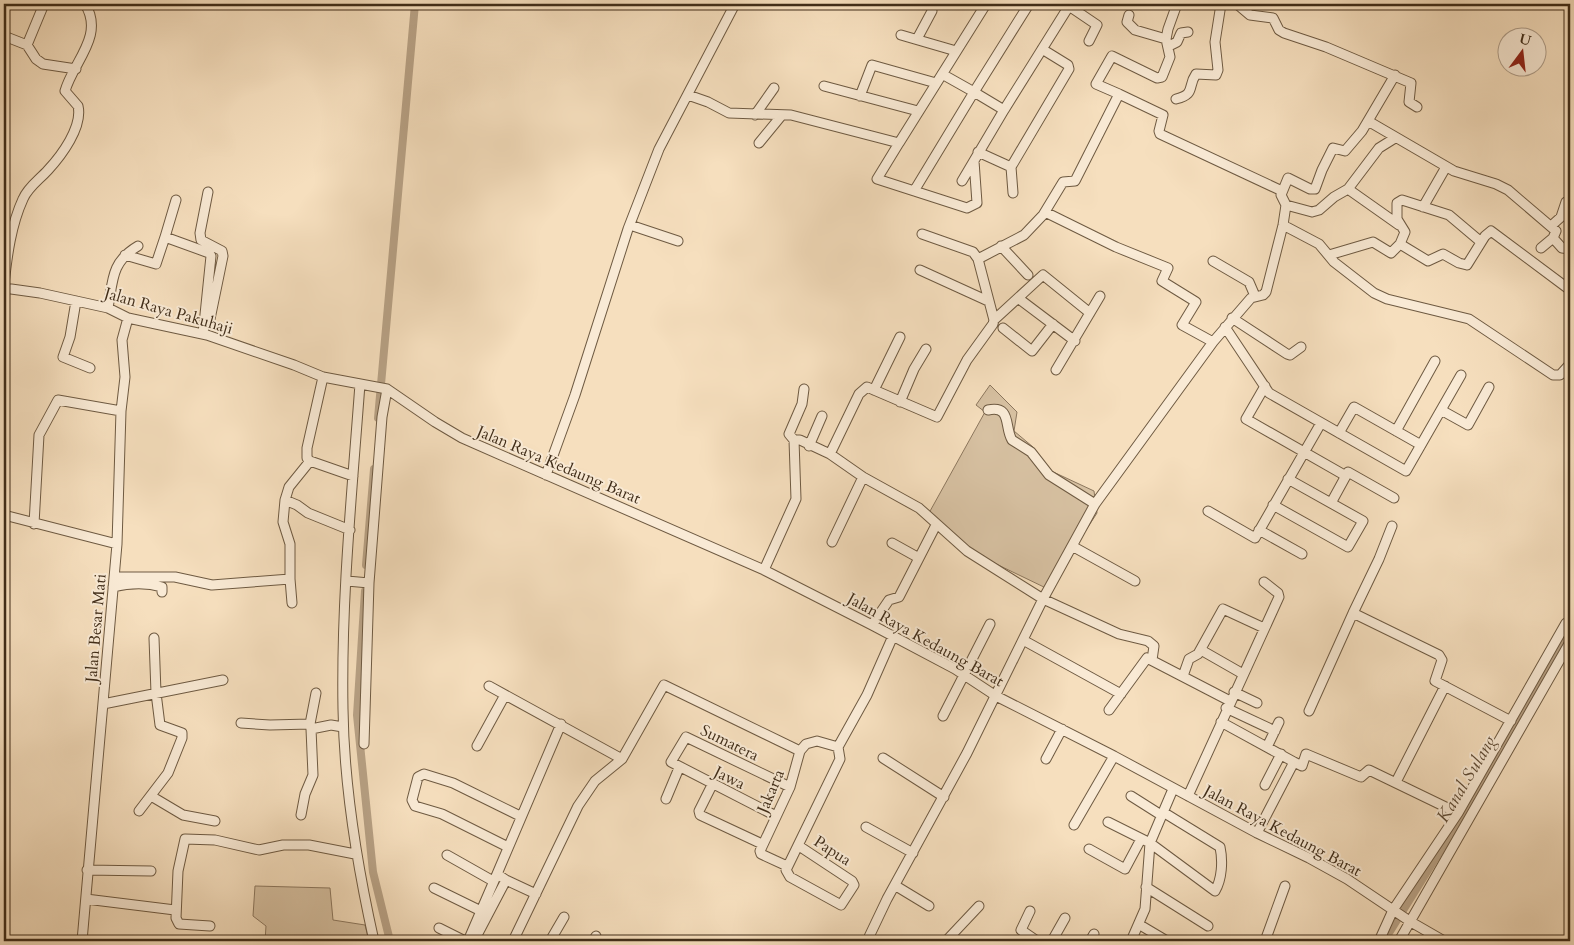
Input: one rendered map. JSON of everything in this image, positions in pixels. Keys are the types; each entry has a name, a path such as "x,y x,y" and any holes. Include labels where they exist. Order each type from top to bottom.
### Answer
{"street":[{"path":"26,45 44,4"},
{"path":"4,286 16,216 24,197 49,169 72,136 76,124 78,106 65,92 70,77 86,49 91,35 92,20 85,4"},
{"path":"546,474 575,395 630,225 659,149 735,4"},
{"path":"976,157 977,203 967,208 878,179 898,143 986,4"},
{"path":"914,191 1029,4"},
{"path":"1079,13 1084,4"},
{"path":"1177,4 1169,23 1167,42 1170,57 1161,78 1112,57 1096,84 1163,115 1160,134 1282,191"},
{"path":"1176,99 1190,93 1196,74 1216,75 1218,70 1216,42 1221,4"},
{"path":"1237,4 1253,16 1273,18 1279,30 1284,33 1326,47 1395,75 1412,84 1409,102 1417,107"},
{"path":"962,181 1067,5 1097,26 1089,41"},
{"path":"917,39 932,11"},
{"path":"1129,16 1127,22 1131,28 1167,42 1177,42 1181,33 1188,32"},
{"path":"901,35 956,51"},
{"path":"4,36 26,45 36,59 43,64 76,69"},
{"path":"1013,194 1011,167 1069,69 1068,65 1042,49"},
{"path":"860,96 872,65 936,83"},
{"path":"942,74 1004,110"},
{"path":"867,941 996,696 1043,599 1095,504 1232,318 1255,296 1263,295 1266,292 1283,225 1286,205 1282,198 1282,191 1288,178 1310,189 1315,189 1333,148 1345,151 1368,121 1395,75"},
{"path":"824,86 918,111"},
{"path":"755,115 774,88"},
{"path":"978,259 1024,235 1045,212 1063,182 1075,181 1119,94"},
{"path":"688,95 708,102 729,113 782,115 804,118 898,143"},
{"path":"759,143 782,115"},
{"path":"1368,121 1446,167 1458,173 1471,175 1502,187 1525,203 1556,232 1553,238 1542,248"},
{"path":"1286,205 1317,212 1334,197 1348,189 1379,148 1396,138"},
{"path":"976,157 1011,167"},
{"path":"1423,207 1446,167"},
{"path":"1348,189 1401,226"},
{"path":"205,334 223,256 222,251 201,240 200,233 208,192"},
{"path":"125,255 156,264 176,200"},
{"path":"1329,255 1373,242 1391,253 1400,244 1405,232 1397,215 1399,200 1454,218 1481,242"},
{"path":"1550,226 1561,218 1566,202"},
{"path":"1045,212 1116,247 1168,268 1162,281 1196,302 1182,325 1213,342"},
{"path":"630,225 678,241"},
{"path":"1283,225 1319,244 1334,262 1374,293 1387,299 1469,319 1554,375 1560,375 1570,364"},
{"path":"1400,244 1428,261 1443,254 1465,265 1490,231 1495,232 1570,290"},
{"path":"922,234 971,251 978,259 994,320"},
{"path":"165,237 200,249 211,256 205,334"},
{"path":"1553,238 1562,248 1570,249"},
{"path":"108,308 116,267 125,255 138,246"},
{"path":"1001,246 1028,275"},
{"path":"1214,261 1249,282 1255,296"},
{"path":"920,270 988,301"},
{"path":"830,454 860,394 867,387 937,417 967,360 994,320 1043,275 1090,313"},
{"name":"Jalan Raya Pakuhaji","path":"4,286 76,300 108,308 128,318 205,334 323,377 384,388"},
{"path":"1056,370 1075,341 1100,296"},
{"path":"1018,298 1075,341"},
{"path":"76,300 70,337 63,357 90,368"},
{"name":"Jalan Besar Mati","path":"82,941 97,753 104,704 117,544 121,412 125,377 122,340 128,318"},
{"path":"1232,318 1287,354 1291,354 1301,347"},
{"path":"1003,328 1032,351 1053,324"},
{"path":"1225,327 1269,394 1406,471 1461,375"},
{"path":"874,390 900,337"},
{"path":"900,402 914,369 926,349"},
{"path":"1396,431 1435,361"},
{"path":"323,377 307,448 307,458 310,461 353,476"},
{"path":"364,384 353,476 350,581 343,635 343,727 355,854 374,941"},
{"path":"1265,386 1246,419 1346,476"},
{"path":"1441,410 1468,425 1489,387"},
{"path":"364,744 368,583 384,388"},
{"name":"Jalan Raya Kedaung Barat","path":"384,388 397,394 404,402 462,438 764,570 872,625 964,675 996,696 1332,871 1444,941"},
{"path":"764,570 796,499 794,440 789,434 802,404 804,389"},
{"path":"34,524 39,435 58,400 121,412"},
{"path":"1339,433 1354,407 1421,445"},
{"path":"988,410 996,408 1002,410 1012,440 1031,452 1049,475 1095,504"},
{"path":"809,446 822,416"},
{"path":"1208,511 1255,538 1321,422"},
{"path":"794,440 800,440 809,446 830,454 863,477 919,508 967,551 1043,599 1119,634 1148,641 1154,646 1152,660"},
{"path":"292,603 290,544 283,522 285,500 289,487 310,461"},
{"path":"1331,503 1348,472 1394,498"},
{"path":"832,542 863,477"},
{"path":"1274,505 1348,548 1363,521 1288,479"},
{"path":"285,500 297,505 308,513 350,530"},
{"path":"4,515 117,544"},
{"path":"872,625 889,600 899,597 936,525"},
{"path":"1309,711 1379,559 1392,526"},
{"path":"1259,530 1302,554"},
{"path":"892,544 919,558"},
{"path":"1072,546 1135,581"},
{"path":"114,577 175,577 212,585 290,578"},
{"path":"350,581 368,583"},
{"path":"113,587 130,582 162,587 162,592"},
{"path":"1188,796 1279,595 1264,582"},
{"path":"1183,676 1188,659 1198,654 1201,650 1223,609 1264,628"},
{"path":"1353,613 1439,655 1442,660 1434,679 1511,721"},
{"path":"1379,941 1458,813 1566,623"},
{"path":"944,716 990,624"},
{"path":"712,785 698,813 762,844 761,854 787,866 799,846 840,759 838,747 867,695 893,636"},
{"path":"139,811 168,773 182,738 182,733 160,725 156,693 154,638"},
{"path":"1023,640 1121,694"},
{"path":"1399,941 1570,642"},
{"path":"1201,650 1244,674"},
{"path":"1109,710 1145,659 1152,660 1230,700 1275,731"},
{"path":"104,704 223,680"},
{"path":"513,941 578,806 595,781 622,759 664,685 800,752 806,744 817,741 838,747"},
{"path":"489,686 622,759"},
{"path":"1396,782 1445,686"},
{"path":"301,815 305,794 313,775 310,727 316,693"},
{"path":"477,746 505,695"},
{"path":"1230,700 1257,703"},
{"path":"1221,722 1302,766 1306,754 1361,777 1369,770 1458,813"},
{"path":"1267,747 1279,722"},
{"path":"241,723 310,727 331,725 343,727"},
{"path":"439,928 467,941 560,724"},
{"path":"1046,759 1062,729"},
{"name":"Sumatera","path":"671,764 684,738 790,787"},
{"name":"Jakarta","path":"762,844 790,787 800,752"},
{"path":"1265,785 1281,754"},
{"path":"1074,825 1114,756"},
{"path":"883,758 944,797"},
{"path":"1257,833 1294,762"},
{"name":"Jawa","path":"671,764 776,816"},
{"path":"666,799 679,768"},
{"path":"508,847 442,814 415,806 412,800 418,777 424,774 453,783 520,816"},
{"path":"1131,941 1140,925 1145,909 1150,843 1174,788"},
{"path":"151,796 183,815 215,821"},
{"path":"1108,822 1150,843 1215,892 1220,883 1222,856 1220,847 1132,796"},
{"path":"866,827 913,853"},
{"path":"210,926 179,924 175,910 178,871 185,839 216,840 259,850 283,845 308,845 355,854"},
{"path":"1089,849 1125,869 1141,840"},
{"name":"Papua","path":"787,866 786,870 790,877 841,905 854,885 852,881 799,846"},
{"path":"447,855 536,894"},
{"path":"87,870 151,871"},
{"path":"474,941 506,880"},
{"path":"896,886 928,906"},
{"path":"1265,941 1285,886"},
{"path":"434,888 481,911"},
{"path":"1146,888 1208,926"},
{"path":"86,900 175,910"},
{"path":"946,941 979,906"},
{"path":"1030,911 1021,929 1037,941"},
{"path":"550,941 564,917"},
{"path":"1052,941 1065,918"},
{"path":"1140,925 1167,941"}],"shaded area":[{"path":"990,385 1017,412 1014,431 1033,447 1049,470 1094,491 1097,513 1048,589 965,549 929,513 985,412 976,405"},
{"path":"255,886 330,888 333,920 365,925 369,941 265,941 266,926 253,916"}],"waterway":[{"path":"378,418 415,4"},
{"path":"366,565 374,469"},
{"path":"365,591 357,715 373,872 390,941"},
{"name":"Kanal Sulang","path":"1384,941 1473,798 1570,629"}]}
